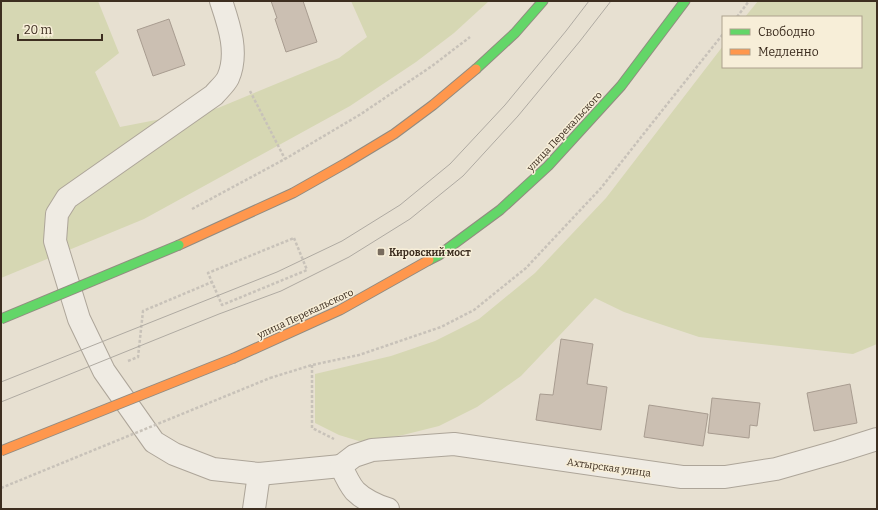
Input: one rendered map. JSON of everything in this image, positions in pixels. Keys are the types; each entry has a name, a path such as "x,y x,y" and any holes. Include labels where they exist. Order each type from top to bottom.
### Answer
{"main road":[{"path":"1,319 179,245 293,193 346,163 394,134 433,105 515,33 543,1"},
{"name":"улица Перекальского","path":"1,451 234,358 340,310 439,255 500,210 548,166 621,86 685,1"}],"street":[{"path":"221,1 230,28 234,59 228,79 214,95 67,198 57,214 55,241 79,319 104,371 154,442 174,454 213,469 259,474 341,466 347,479 356,492 375,505 388,509"},
{"name":"Ахтырская улица","path":"341,466 354,456 372,450 454,444 682,477 725,477 776,469 877,439"},
{"path":"254,509 259,474"}],"path":[{"path":"738,16 749,1"},
{"path":"188,211 284,159 361,114 432,66 474,33"},
{"path":"1,488 270,378 312,365 359,356 441,327 474,310 526,268 601,188 722,35"},
{"path":"234,59 284,159"},
{"path":"294,238 307,270 222,305 212,282 208,273 294,238"},
{"path":"138,356 143,311 212,282"},
{"path":"312,365 312,428 336,440"}],"green space":[{"path":"1,1 98,1 119,53 95,72 120,127 218,108 339,58 367,37 351,1 489,1 454,33 416,62 350,106 144,219 1,278"},
{"path":"758,1 877,1 877,344 853,354 699,337 624,312 595,298 521,376 477,407 439,426 403,435 362,442 339,435 315,423 315,374 391,356 435,341 479,319 535,273 606,198 722,47 722,68 862,68 862,16 746,16"}],"building":[{"path":"271,1 303,1 317,42 286,52 275,19 277,18"},
{"path":"169,19 185,65 153,76 137,30"},
{"path":"561,339 593,344 587,384 607,387 601,430 536,420 540,394 553,395"},
{"path":"850,384 857,423 814,431 807,393"},
{"path":"712,398 760,403 757,426 750,425 749,438 708,433"},
{"path":"649,405 708,414 703,446 644,437"}],"tram line":[{"path":"1,382 277,272 342,241 400,205 450,164 505,105 589,1"},
{"path":"1,402 219,314 281,291 349,257 410,219 463,176 518,116 611,1"}],"traffic: fast":[{"path":"476,69 515,33 543,1"},
{"path":"429,260 439,255 500,210 548,166 621,86 685,1"},
{"path":"1,319 179,245"}],"traffic: slow":[{"path":"179,245 293,193 346,163 394,134 433,105 476,69"},
{"path":"234,358 340,310 429,260"},
{"path":"1,451 234,358"}],"place":[{"name":"Кировский мост","path":"381,252"}]}
